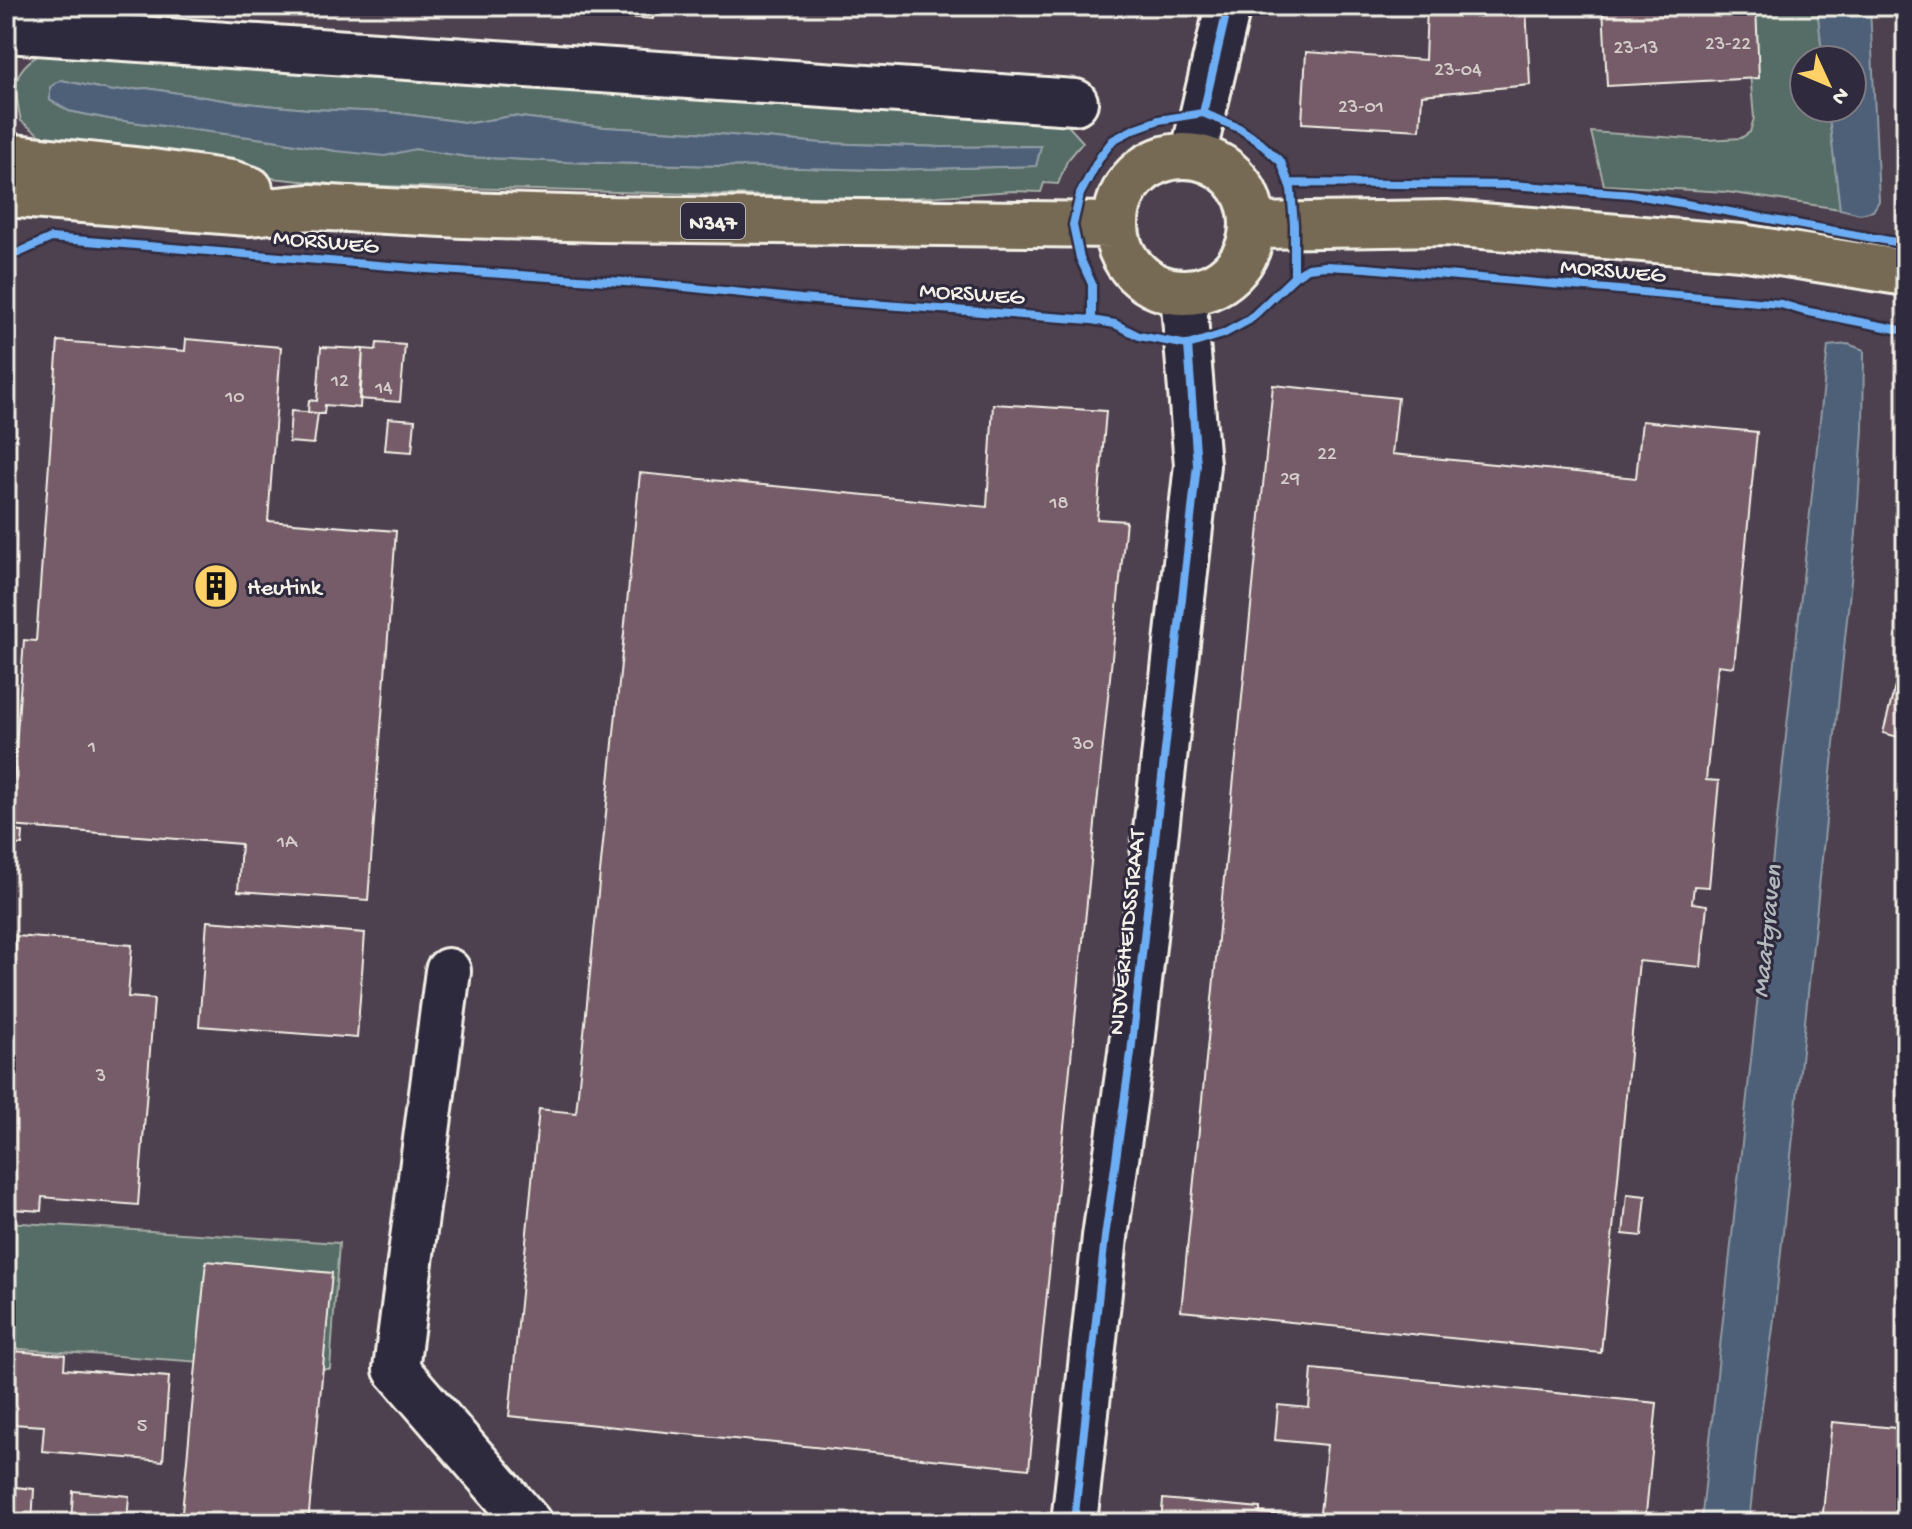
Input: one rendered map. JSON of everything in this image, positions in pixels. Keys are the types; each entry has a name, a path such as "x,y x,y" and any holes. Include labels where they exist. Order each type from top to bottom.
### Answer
{"main road":[{"path":"1176,155 1193,156 1209,160 1237,179 1252,209 1250,243 1243,260 1217,284 1201,291 1166,290 1136,273 1125,259 1118,243 1117,209 1132,179 1145,168 1176,155"},
{"name":"MORSWEG","path":"6,156 231,183 310,207"},
{"name":"MORSWEG","path":"6,194 248,213 310,207 600,219 1116,225"},
{"name":"MORSWEG","path":"1253,226 1446,223 1741,247 1906,273"}],"street":[{"path":"1193,156 1228,6"},
{"path":"6,30 1075,102"},
{"name":"NIJVERHEIDSSTRAAT","path":"1074,1523 1197,465 1183,292"},
{"path":"448,971 396,1369 529,1523"}],"shaded area":[{"path":"6,6 1906,6 1906,1523 6,1523"}],"green space":[{"path":"1744,6 1817,6 1821,44 1788,44 1788,124 1830,124 1840,209 1727,192 1604,185 1591,132 1707,140 1741,138 1750,132 1754,118"},
{"path":"49,49 1063,120 1083,142 1067,161 1058,184 1044,183 1041,192 897,199 340,185 66,149 21,121 16,86 21,70","holes":["61,80 113,91 146,88 236,102 389,112 471,123 512,116 604,127 821,143 1041,146 1036,166 882,170 566,162 468,157 415,149 336,151 109,119 69,111 50,100"]},
{"path":"6,1222 339,1243 330,1369 6,1348"}],"water":[{"path":"1817,6 1870,6 1879,201 1873,211 1860,214 1840,209 1830,124 1868,124 1868,44 1821,44"},
{"path":"61,80 113,91 146,88 236,102 389,112 471,123 512,116 604,127 821,143 1041,146 1036,166 882,170 566,162 468,157 415,149 385,156 69,111 50,100 50,87"},
{"name":"Maatgraven","path":"1848,344 1864,350 1863,430 1856,533 1773,1328 1749,1523 1701,1523 1828,346"}],"building":[{"path":"484,6 655,6 653,19"},
{"path":"1427,6 1526,6 1530,85 1422,95 1420,130 1302,123 1306,52 1425,60"},
{"path":"1603,6 1756,6 1759,78 1607,86"},
{"name":"Heutink","path":"186,339 281,347 268,521 396,531 368,900 238,891 241,844 10,826 24,640 36,641 58,341 185,351"},
{"path":"377,343 405,345 400,402 359,399 363,349 376,350"},
{"path":"321,347 363,349 360,408 325,405 324,414 308,412 309,400 317,401"},
{"path":"1273,385 1398,398 1392,454 1636,478 1642,421 1757,432 1734,667 1718,665 1706,780 1719,781 1709,887 1694,886 1692,903 1707,905 1701,967 1639,961 1601,1353 1181,1311"},
{"path":"993,404 1106,411 1097,519 1126,521 1029,1469 509,1416 539,1109 576,1113 640,473 987,507"},
{"path":"291,411 318,413 314,444 289,442"},
{"path":"388,418 415,420 412,452 385,450"},
{"path":"1906,644 1906,739 1883,733"},
{"path":"9,831 23,832 22,845 9,844"},
{"path":"207,921 365,933 357,1038 199,1026"},
{"path":"16,936 132,945 128,997 154,999 138,1205 42,1197 41,1211 12,1209 13,1195 6,1194 6,1075"},
{"path":"1627,1194 1646,1196 1642,1236 1623,1234"},
{"path":"206,1261 332,1273 308,1523 181,1523"},
{"path":"12,1351 65,1355 64,1369 169,1377 163,1461 42,1451 44,1426 12,1424 16,1375 10,1374"},
{"path":"1312,1369 1657,1403 1645,1523 1319,1523 1327,1445 1275,1440 1278,1405 1309,1408"},
{"path":"1832,1422 1906,1429 1906,1523 1822,1523"},
{"path":"6,1486 34,1489 32,1523 6,1523"},
{"path":"73,1491 129,1496 127,1523 71,1523"},
{"path":"1163,1499 1260,1508 1260,1513 1302,1517 1302,1523 1161,1523"}],"cycle path":[{"path":"1203,113 1228,6"},
{"path":"1092,320 1092,284 1080,258 1073,225 1080,194 1113,140 1159,120 1203,113 1239,128 1281,162 1291,189 1294,277"},
{"path":"1289,183 1511,185 1631,194 1906,244"},
{"path":"6,252 18,253 51,238 426,269 655,284 801,299 1092,320 1115,324 1139,336 1188,345 1223,334 1249,320 1294,277 1308,268 1325,266 1781,304 1906,331"},
{"path":"1074,1523 1197,465 1188,345"}],"place":[{"name":"Heutink","path":"216,586"}]}
